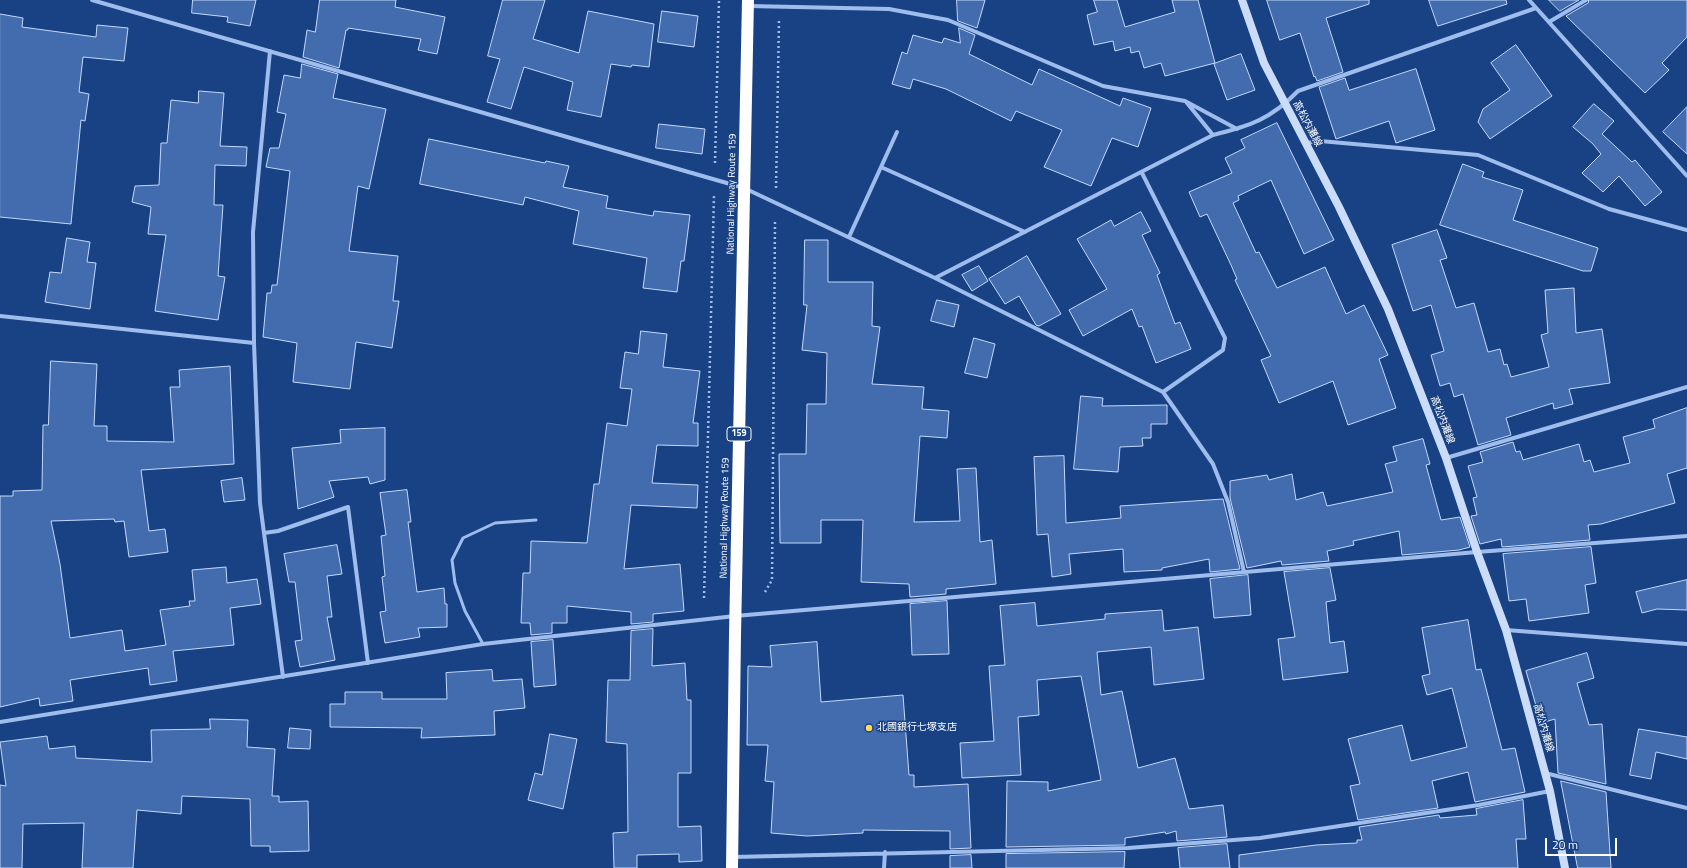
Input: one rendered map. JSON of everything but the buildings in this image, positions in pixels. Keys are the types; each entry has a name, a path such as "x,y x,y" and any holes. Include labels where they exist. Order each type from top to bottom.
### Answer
{"highway":[{"name":"National Highway Route 159","path":"732,862 735,616 748,3"}],"main road":[{"name":"高松内灘線","path":"1242,0 1264,63 1339,207 1388,309 1446,458 1477,552 1506,630 1550,791 1565,868"}],"street":[{"path":"92,0 744,188 935,278 1163,392 1213,464 1228,502 1244,572"},
{"path":"1529,0 1687,176"},
{"path":"1549,22 1586,0"},
{"path":"748,3 889,9 948,20 1103,86 1185,101 1238,129"},
{"path":"935,278 1142,173 1213,135 1238,129 1272,115 1298,91 1536,8"},
{"path":"270,51 253,232 254,343 260,503 283,676"},
{"path":"1185,101 1213,135"},
{"path":"849,237 897,132"},
{"path":"1306,144 1320,141 1478,155 1609,209 1687,230"},
{"path":"881,167 1025,232"},
{"path":"1142,173 1225,338 1223,350 1163,392"},
{"path":"0,316 254,343"},
{"path":"1446,458 1687,388"},
{"path":"264,533 278,531 348,507 368,663"},
{"path":"0,722 483,644 735,616 1477,552 1687,536"},
{"path":"1506,630 1687,644"},
{"path":"1545,774 1687,808"},
{"path":"732,862 885,852 1128,848 1260,838 1479,805 1550,791"},
{"path":"884,868 885,852"}],"lane":[{"path":"483,644 465,611 455,583 452,560 463,538 495,523 536,520"}],"path":[{"path":"715,163 719,0"},
{"path":"776,190 779,17"},
{"path":"704,598 714,195"},
{"path":"765,592 772,580 775,221"}],"place":[{"name":"北國銀行七塚支店","path":"869,728"}]}
